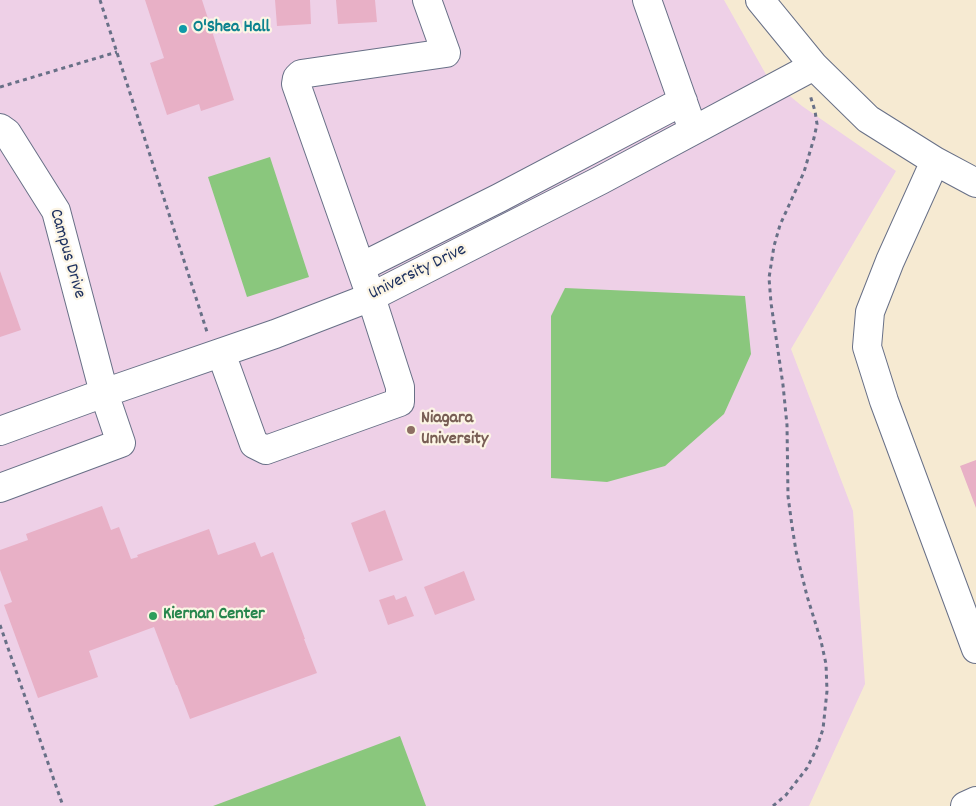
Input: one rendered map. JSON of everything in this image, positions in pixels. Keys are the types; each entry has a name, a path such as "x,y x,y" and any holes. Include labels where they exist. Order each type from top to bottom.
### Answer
{"street":[{"path":"215,344 254,444 266,450 400,402 400,388 372,297 296,84 296,78 302,74 446,53 427,0"},
{"path":"647,0 694,131"},
{"path":"760,0 811,79 868,119 935,161 976,183"},
{"name":"University Drive","path":"0,431 104,393 215,344 275,334 372,297 694,131 811,79"},
{"path":"361,267 499,198 683,101"},
{"name":"Campus Drive","path":"0,128 6,133 56,211 104,393 121,443 0,488"},
{"path":"591,149 602,180"},
{"path":"935,161 890,261 870,312 867,347 884,401 966,600 976,649"},
{"path":"499,198 510,227"},
{"path":"965,806 976,801"}],"path":[{"path":"100,0 215,344"},
{"path":"0,87 117,52"},
{"path":"773,806 786,794 807,768 816,750 823,730 827,691 826,664 796,551 792,526 788,496 783,385 771,303 770,278 774,246 780,226 804,172 817,124 811,79"},
{"path":"0,625 63,806"}],"shaded area":[{"name":"Niagara University","path":"0,0 724,0 768,78 802,106 896,171 791,349 853,511 865,684 809,806 0,806"}],"green space":[{"path":"270,157 309,277 247,297 208,177"},
{"path":"565,288 745,296 751,354 724,414 665,466 607,482 551,478 551,316"},
{"path":"400,736 426,806 213,806"}],"building":[{"name":"O'Shea Hall","path":"145,0 202,0 234,100 201,111 199,104 167,115 150,63 164,58"},
{"path":"275,0 310,0 311,24 277,26"},
{"path":"336,0 375,0 377,22 338,24"},
{"path":"0,271 21,330 0,337"},
{"path":"976,460 976,508 960,466"},
{"name":"Kiernan Center","path":"102,506 111,530 119,527 131,559 138,557 137,555 209,529 218,555 255,542 261,557 273,552 317,673 190,719 154,627 89,651 98,677 38,698 4,605 12,602 0,570 0,550 28,540 26,534"},
{"path":"385,510 403,560 369,572 351,523"},
{"path":"464,571 475,600 435,615 424,587"},
{"path":"394,595 396,600 406,596 414,616 388,625 379,600"}],"place":[{"name":"O'Shea Hall","path":"183,29"},
{"name":"Niagara University","path":"411,430"},
{"name":"Kiernan Center","path":"153,616"}]}
